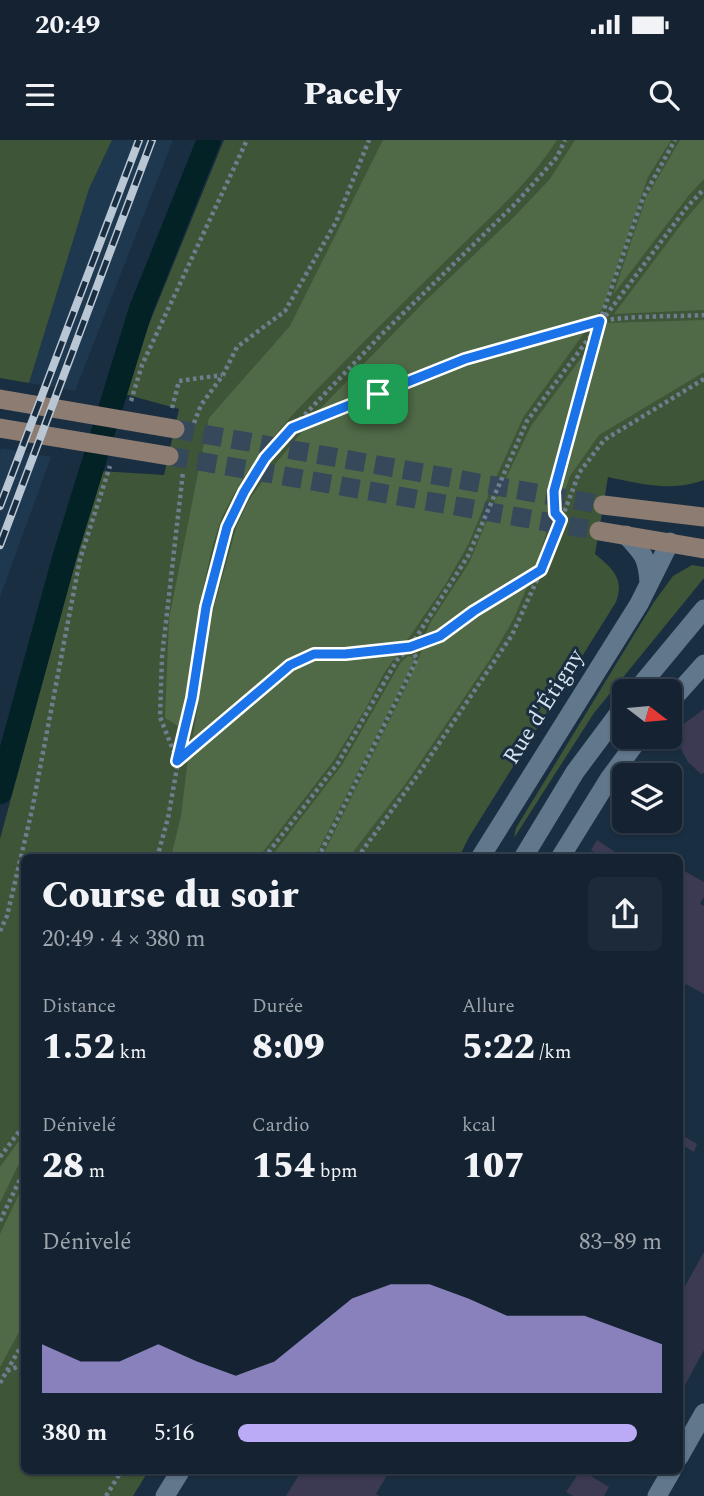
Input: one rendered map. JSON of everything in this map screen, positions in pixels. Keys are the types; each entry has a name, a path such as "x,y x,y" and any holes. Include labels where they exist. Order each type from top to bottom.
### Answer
{"main road":[{"path":"0,399 184,428"},
{"path":"0,428 176,458"},
{"path":"603,505 699,512"},
{"path":"670,542 699,512"},
{"path":"599,531 704,549"}],"street":[{"path":"626,535 644,555 648,565 649,584"},
{"name":"Rue d'Étigny","path":"482,854 649,584 670,542"},
{"path":"646,679 704,609"},
{"path":"682,689 704,664"},
{"path":"525,854 575,772 612,722"},
{"path":"562,854 609,779 631,749"},
{"path":"683,1450 704,1413"},
{"path":"165,1496 179,1474"},
{"path":"657,1496 670,1474"}],"path":[{"path":"130,403 142,365 247,140"},
{"path":"184,428 223,375 237,347 285,311 336,222 369,140"},
{"path":"158,854 192,698 206,607 227,527 244,492 265,458 292,428 382,334 515,204 557,158 565,140"},
{"path":"561,520 555,513 554,491 600,321 643,198 675,140"},
{"path":"267,854 338,763 397,660 410,647 468,556 527,421 600,321 704,188"},
{"path":"292,428 465,359 600,321 704,315"},
{"path":"174,396 179,381 223,375"},
{"path":"360,854 419,773 512,635 579,473 604,440 704,379"},
{"path":"22,854 80,559 113,455"},
{"path":"176,458 160,717 177,761"},
{"path":"177,761 290,665 314,654 345,654 410,647 440,636 474,611 541,570"},
{"path":"320,854 417,659 410,647"},
{"path":"0,931 7,916 21,857"},
{"path":"0,1157 21,1129"},
{"path":"0,1221 21,1177"},
{"path":"0,1383 21,1346"},
{"path":"6,1371 21,1365"},
{"path":"106,1496 120,1474"}],"shaded area":[{"path":"112,140 173,140 75,391 29,383 89,189"},
{"path":"1,448 51,457 0,597 0,451"}],"green space":[{"path":"0,140 112,140 89,189 29,383 0,378"},
{"path":"224,140 704,140 704,480 668,486 608,477 595,554 618,580 616,602 460,854 21,854 21,1474 147,1474 133,1496 0,1496 0,839 100,471 164,475 179,409 121,393"},
{"path":"383,140 557,140 514,194 305,402 249,470 226,509 215,539 178,726 165,718 169,619 209,418 290,326"},
{"path":"575,140 671,140 648,177 602,309 595,318 468,355 314,415 423,303 514,217 550,179"},
{"path":"680,140 704,140 704,179 613,295 646,198"},
{"path":"704,198 704,310 614,314 683,222"},
{"path":"704,320 704,372 599,435 570,476 563,496 559,498 561,475 600,333 607,323"},
{"path":"587,329 524,416 469,543 445,585 408,639 400,644 314,650 294,658 192,742 213,610 237,525 249,500 307,426 471,363 551,336"},
{"path":"589,347 550,482 546,534 537,564 508,586 433,634 424,637 430,623 469,563 531,426"},
{"path":"692,565 704,567 704,578 622,679 612,679 612,691 594,713 514,838 516,828 654,602 673,576"},
{"path":"521,587 527,587 514,618 491,658 406,783 351,854 323,854 423,648 437,642"},
{"path":"389,652 397,655 334,760 261,854 172,854 181,816 188,758 290,668 316,658 348,659"},
{"path":"408,656 413,657 413,663 317,854 273,854 342,765 401,662"},
{"path":"21,1138 21,1159 0,1203 0,1167"},
{"path":"21,1190 21,1328 0,1367 0,1234"}],"building":[{"path":"704,709 704,773 701,774 688,762 681,749 682,725"},
{"path":"597,840 618,854 597,854 591,850"},
{"path":"683,870 704,882 704,897 700,904 704,906 704,994 686,984 683,989"},
{"path":"683,1136 697,1144 694,1152 683,1145"},
{"path":"704,1252 704,1350 685,1385 683,1384 683,1290"},
{"path":"300,1474 388,1474 376,1494 379,1496 286,1496"},
{"path":"578,1474 588,1474 609,1487 604,1496 573,1496 566,1492"}],"waterway":[{"path":"0,792 65,555 141,309 209,140"}],"tunnel":[{"path":"175,429 603,505"},
{"path":"169,456 599,531"}],"railway":[{"path":"0,506 139,140"},
{"path":"0,545 152,140"}],"route":[{"path":"600,321 557,474 554,491 555,513 561,520 541,570 474,611 440,636 410,647 345,654 314,654 290,665 177,761 192,698 206,607 227,527 244,492 265,458 292,428 378,394 465,359 600,321"}]}
